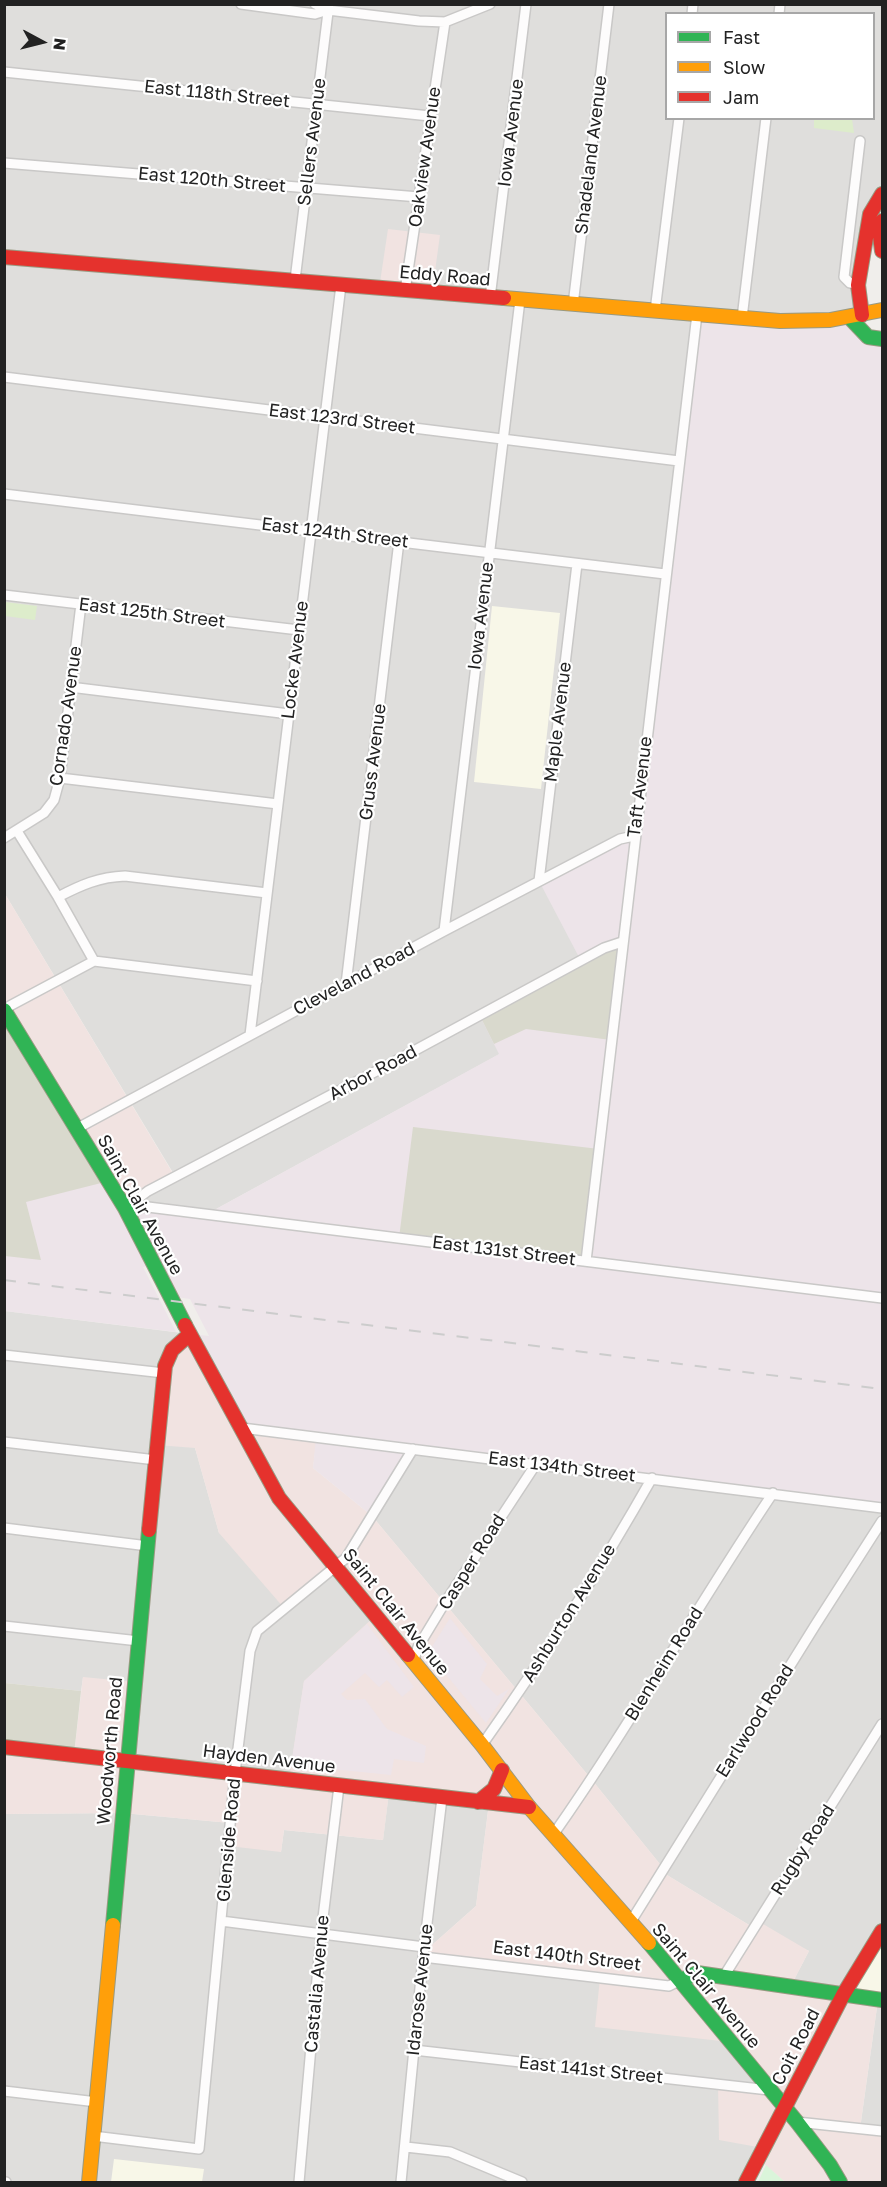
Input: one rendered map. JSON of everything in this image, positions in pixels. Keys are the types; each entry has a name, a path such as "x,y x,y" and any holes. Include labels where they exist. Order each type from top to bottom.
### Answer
{"street":[{"path":"241,4 315,14 329,7"},
{"path":"315,4 419,21 445,22 490,4"},
{"name":"Iowa Avenue","path":"490,298 526,4"},
{"name":"Shadeland Avenue","path":"573,305 609,4"},
{"name":"Sellers Avenue","path":"295,280 329,7"},
{"name":"Oakview Avenue","path":"405,291 445,22"},
{"name":"East 118th Street","path":"4,72 430,116"},
{"path":"655,311 679,120"},
{"path":"742,318 766,120"},
{"path":"858,285 844,277 860,141"},
{"name":"East 120th Street","path":"4,163 419,197"},
{"path":"882,194 870,214 855,316 868,337 882,339"},
{"path":"882,221 880,236 882,251"},
{"name":"Eddy Road","path":"4,257 742,318 807,321 855,316 882,310"},
{"name":"Locke Avenue","path":"250,1035 341,285"},
{"name":"Iowa Avenue","path":"444,931 520,300"},
{"name":"Taft Avenue","path":"586,1261 634,836 697,314"},
{"name":"East 123rd Street","path":"4,377 679,461"},
{"name":"East 124th Street","path":"4,494 665,574"},
{"name":"Gruss Avenue","path":"346,984 399,541"},
{"name":"Maple Avenue","path":"539,881 577,564"},
{"name":"East 125th Street","path":"4,595 299,630"},
{"name":"Cornado Avenue","path":"4,838 44,813 54,800 60,778 81,604"},
{"path":"70,687 289,714"},
{"path":"60,778 278,804"},
{"path":"16,831 58,897 94,961"},
{"name":"Cleveland Road","path":"76,1129 539,881 620,839 634,836"},
{"path":"58,897 87,882 106,876 125,876 267,893"},
{"name":"Arbor Road","path":"125,1208 150,1190 604,948 622,942"},
{"path":"4,1010 94,961 257,981"},
{"name":"Saint Clair Avenue","path":"4,1010 125,1208 279,1498 482,1745 529,1807 681,1980 797,2122 840,2182"},
{"name":"East 131st Street","path":"125,1208 148,1207 882,1298"},
{"name":"Woodworth Road","path":"89,2182 164,1373 173,1347 190,1334"},
{"path":"4,1355 164,1373"},
{"name":"East 134th Street","path":"242,1428 882,1508"},
{"path":"4,1442 156,1460"},
{"name":"Glenside Road","path":"93,2136 199,2149 235,1773 250,1651 257,1631 346,1558 413,1449"},
{"name":"Casper Road","path":"413,1663 418,1647 444,1604 536,1464"},
{"name":"Ashburton Avenue","path":"482,1745 518,1694 652,1478"},
{"name":"Blenheim Road","path":"553,1835 592,1780 773,1493"},
{"name":"Earlwood Road","path":"630,1923 882,1521"},
{"path":"4,1528 148,1546"},
{"path":"4,1626 139,1641"},
{"name":"Rugby Road","path":"724,1976 882,1724"},
{"name":"Hayden Avenue","path":"4,1747 529,1807"},
{"path":"478,1802 491,1793 499,1782 502,1770"},
{"name":"Castalia Avenue","path":"299,2182 321,1934 339,1786"},
{"name":"Idarose Avenue","path":"401,2182 424,1947 442,1798"},
{"path":"221,1921 424,1947"},
{"name":"Coit Road","path":"746,2182 843,1995 882,1931"},
{"name":"East 140th Street","path":"423,1957 669,1986 697,1973 882,2000"},
{"name":"East 141st Street","path":"414,2050 769,2090"},
{"path":"4,2091 97,2102"},
{"path":"797,2122 882,2131"},
{"path":"406,2147 450,2152 522,2182"}],"shaded area":[{"path":"5,5 882,5 882,194 870,214 862,315 581,961 500,1054 207,1214 125,1208 175,1176 5,894"},
{"path":"388,229 440,235 432,293 379,289"},
{"path":"697,314 849,317 882,339 882,1508 413,1449 372,1516 313,1468 316,1437 242,1428 190,1334 209,1336 190,1299 170,1296 155,1265 143,1267 176,1332 5,1311 4,1010 125,1208 207,1214 499,1054 480,1016 581,961 539,881 634,836"},
{"path":"492,606 560,613 541,789 474,782"},
{"path":"5,894 175,1177 125,1208 5,1010"},
{"path":"622,942 611,1040 526,1029 494,1044 480,1016"},
{"path":"4,1010 109,1181 26,1202 41,1260 5,1256"},
{"path":"413,1127 599,1149 586,1261 399,1238"},
{"path":"5,1311 190,1334 195,1448 219,1533 336,1567 375,1616 289,1780 127,1761 83,1677 81,1691 5,1683"},
{"path":"190,1334 317,1437 313,1468 372,1516 592,1780 664,1869 662,1872 754,1928 758,1921 809,1951 791,1986 878,2000 860,2128 882,2131 882,2182 785,2182 758,2159 763,2148 719,2140 718,2084 768,2090 730,2042 595,2027 600,1978 423,1953 476,1906 489,1803 389,1792 383,1840 284,1830 281,1852 228,1846 230,1823 123,1813 5,1814 4,1747 74,1754 83,1677 135,1682 127,1761 289,1780 304,1681 375,1616 336,1567 284,1608 219,1533 195,1448 157,1445 164,1373"},
{"path":"413,1449 882,1508 882,1931 843,1995 790,1987 809,1951 754,1928 662,1872 663,1868 592,1780 372,1516"},
{"path":"450,1618 487,1664 480,1679 497,1696 509,1689 486,1723 428,1653"},
{"path":"367,1624 414,1687 402,1697 387,1680 379,1687 365,1673 341,1694 347,1700 365,1699 387,1729 426,1746 424,1763 394,1759 391,1775 291,1765 304,1681"},
{"path":"5,1683 81,1691 74,1754 5,1747"},
{"path":"389,1792 489,1803 476,1906 423,1953 600,1978 730,2041 769,2090 764,2148 746,2182 5,2182 4,1814 123,1813 230,1823 281,1852 284,1830 383,1840"},
{"path":"882,1931 882,2000 843,1995"},
{"path":"878,2000 882,2000 882,2131 860,2129"},
{"path":"114,2159 204,2169 202,2182 111,2182"}],"green space":[{"path":"814,120 852,120 854,133 814,128"},
{"path":"5,602 37,606 35,620 5,616"},
{"path":"766,2165 785,2182 758,2182"}],"railway":[{"path":"4,1280 882,1389"}],"traffic: fast":[{"path":"849,317 868,337 882,339"},
{"path":"4,1010 125,1208 185,1325"},
{"path":"113,1925 149,1530"},
{"path":"649,1943 797,2122 840,2182"},
{"path":"681,1980 697,1973 882,2000"}],"traffic: slow":[{"path":"504,298 780,321 830,320 882,310"},
{"path":"408,1655 482,1745 529,1807 649,1943"},
{"path":"89,2182 113,1925"}],"traffic: jam":[{"path":"862,315 858,285 870,214 882,194"},
{"path":"882,221 880,236 882,251"},
{"path":"4,257 504,298"},
{"path":"185,1325 279,1498 408,1655"},
{"path":"149,1530 165,1366 172,1350 190,1334"},
{"path":"4,1747 529,1807"},
{"path":"478,1802 494,1789 502,1770"},
{"path":"746,2182 843,1995 882,1931"}]}
